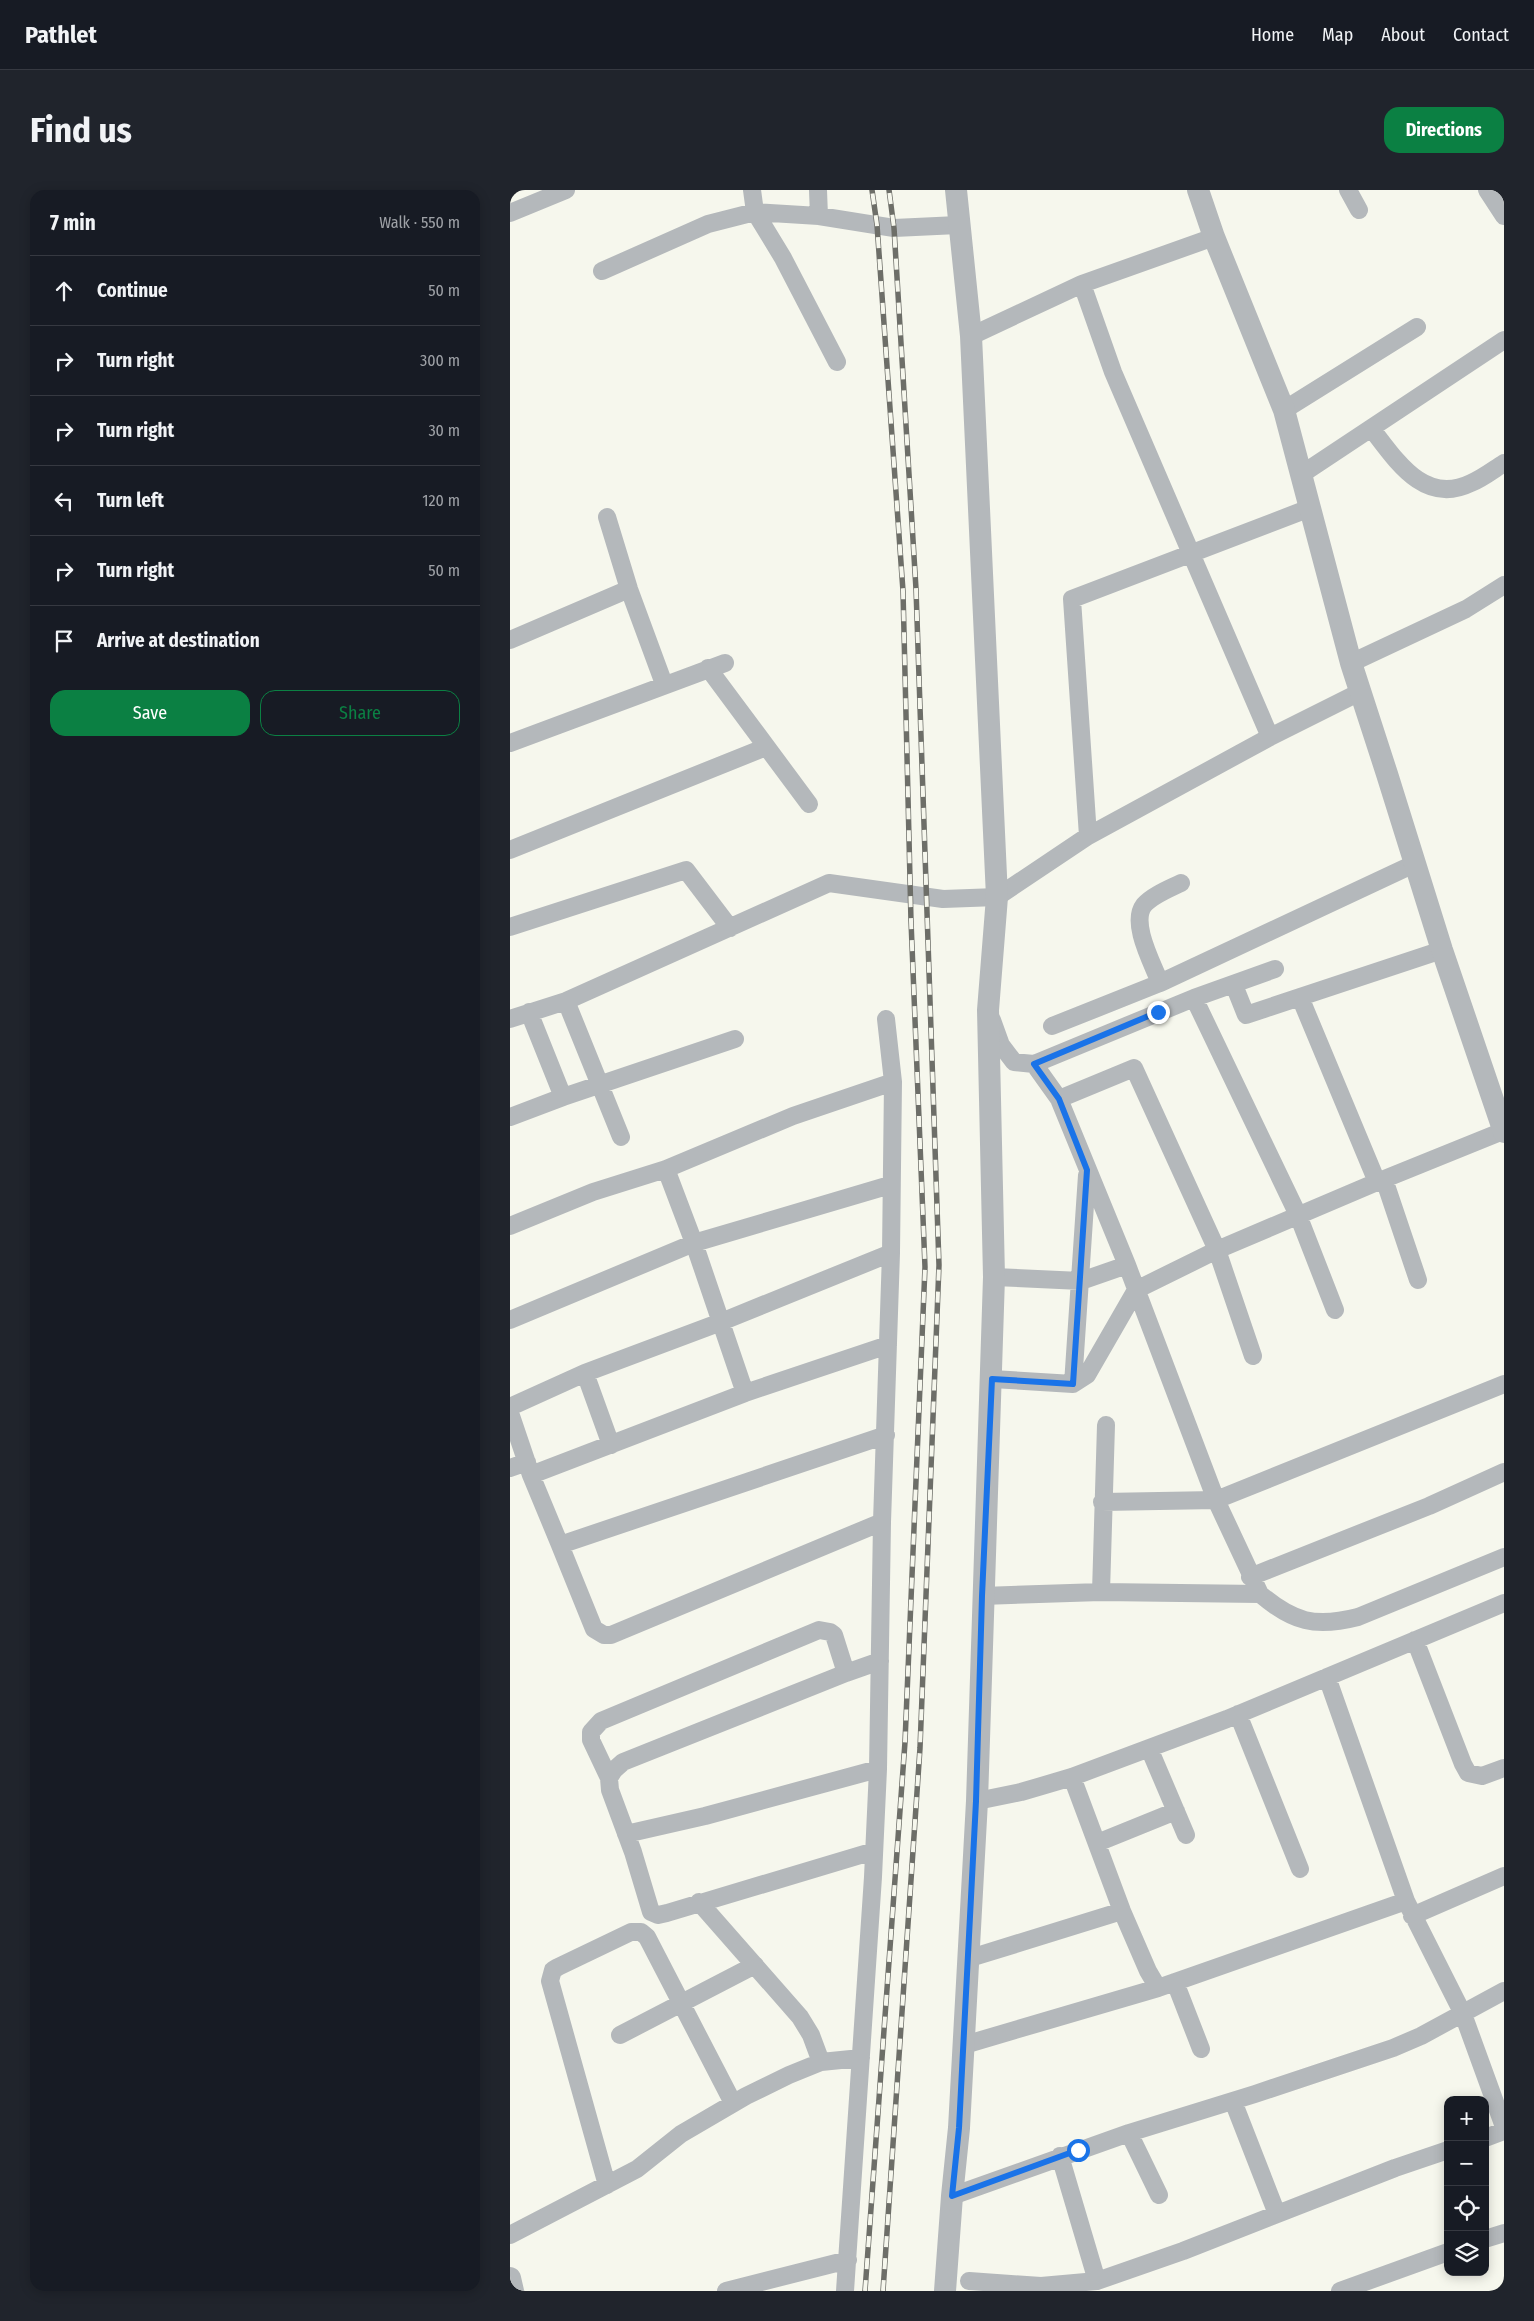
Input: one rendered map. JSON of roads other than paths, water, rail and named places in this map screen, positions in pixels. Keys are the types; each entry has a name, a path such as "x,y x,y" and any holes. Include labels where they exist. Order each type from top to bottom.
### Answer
{"street":[{"path":"510,214 566,190"},
{"path":"818,190 818,216"},
{"path":"945,2291 964,2045 976,1801 982,1596 992,1379 994,1277 988,1010 997,897 971,336 958,225 956,190"},
{"path":"992,1379 1073,1384 1087,1375 1136,1290 1217,1250 1298,1215 1380,1180 1504,1132 1442,950 1414,864 1388,774 1350,663 1284,410 1214,237 1198,190"},
{"path":"1348,190 1359,210"},
{"path":"1487,190 1504,216"},
{"path":"752,192 755,212 783,258 838,362"},
{"path":"602,271 708,224 755,212 818,216 894,228 958,225"},
{"path":"971,336 1082,284 1214,237"},
{"path":"1082,284 1113,372 1270,737"},
{"path":"1284,410 1417,327"},
{"path":"1302,474 1504,340"},
{"path":"1371,428 1406,472 1427,485 1447,490 1470,484 1504,463"},
{"path":"1088,836 1072,599 1310,508"},
{"path":"607,517 628,590 664,684"},
{"path":"1350,663 1466,609 1504,585"},
{"path":"510,640 628,590"},
{"path":"510,743 716,666 766,747 809,804"},
{"path":"510,1019 566,1001 829,883 943,899 997,897 1088,836 1270,737 1360,692"},
{"path":"510,850 766,747"},
{"path":"1052,1026 1160,982 1414,864"},
{"path":"510,927 686,870 730,928"},
{"path":"1160,982 1140,930 1140,915 1144,906 1154,897 1181,884"},
{"path":"1234,985 1246,1015 1442,950"},
{"path":"988,1010 1002,1044 1014,1062 1034,1064 1194,998 1275,969"},
{"path":"1300,997 1380,1180 1418,1280"},
{"path":"1194,998 1298,1215 1335,1310"},
{"path":"566,1001 621,1137"},
{"path":"529,1012 564,1098"},
{"path":"845,2291 878,1769 882,1522 891,1253 890,1185 893,1082 886,1019"},
{"path":"510,1117 735,1039"},
{"path":"1034,1064 1059,1099 1127,1265 1216,1500 1250,1577 1260,1594 1272,1604 1299,1618 1318,1623 1333,1623 1358,1617 1504,1557"},
{"path":"1059,1099 1134,1068 1217,1250 1253,1356"},
{"path":"510,1226 593,1192 666,1169 793,1116 893,1082"},
{"path":"666,1169 722,1322 745,1393"},
{"path":"1073,1384 1087,1170"},
{"path":"510,1320 694,1243 890,1185"},
{"path":"510,1407 585,1373 722,1322 891,1253"},
{"path":"994,1277 1080,1281 1127,1265"},
{"path":"510,1468 529,1469 610,1444 745,1393 888,1345"},
{"path":"585,1373 610,1444"},
{"path":"1102,1502 1216,1500 1504,1384"},
{"path":"510,1413 529,1469 594,1629 604,1635 611,1636 882,1522"},
{"path":"1101,1592 1102,1502 1106,1425"},
{"path":"560,1545 886,1435"},
{"path":"1250,1577 1429,1506 1504,1472"},
{"path":"982,1596 1101,1592 1260,1594"},
{"path":"976,1801 1021,1792 1072,1777 1238,1714 1504,1603"},
{"path":"846,1672 834,1635 830,1632 819,1630 601,1721 591,1732 591,1740 609,1778 610,1790 651,1912 658,1915 874,1851"},
{"path":"1416,1640 1462,1764 1468,1773 1482,1776 1504,1768"},
{"path":"609,1778 614,1770 624,1762 846,1672 880,1661"},
{"path":"1327,1677 1409,1908 1463,2014 1504,2126"},
{"path":"1238,1714 1300,1869"},
{"path":"1148,1748 1186,1835"},
{"path":"626,1834 697,1818 878,1769"},
{"path":"1072,1777 1122,1911 1148,1971 1158,1988"},
{"path":"1097,1843 1176,1811"},
{"path":"964,2045 1158,1988 1504,1876"},
{"path":"699,1902 806,2026 822,2062"},
{"path":"967,1959 1122,1911"},
{"path":"606,2185 550,1976 558,1967 631,1932 641,1932 647,1937 733,2103"},
{"path":"620,2035 755,1965"},
{"path":"1175,1982 1201,2050"},
{"path":"952,2196 1060,2156 1393,2048 1421,2036 1504,1991"},
{"path":"510,2235 637,2169 680,2134 733,2103 789,2075 822,2062 861,2058"},
{"path":"1233,2101 1277,2214"},
{"path":"1489,2137 1504,2132"},
{"path":"1129,2133 1159,2194"},
{"path":"947,2267 974,2286 1041,2286 1097,2281 1183,2251 1395,2168 1444,2151"},
{"path":"1060,2156 1097,2281"},
{"path":"1489,2238 1504,2233"},
{"path":"1340,2291 1444,2253"},
{"path":"726,2291 848,2260"},
{"path":"510,2278 513,2291"}],"railway":[{"path":"865,2291 905,1742 925,1267 911,921 903,591 877,225 872,190"},
{"path":"883,2291 920,1748 939,1265 916,589 894,228 889,190"}]}
